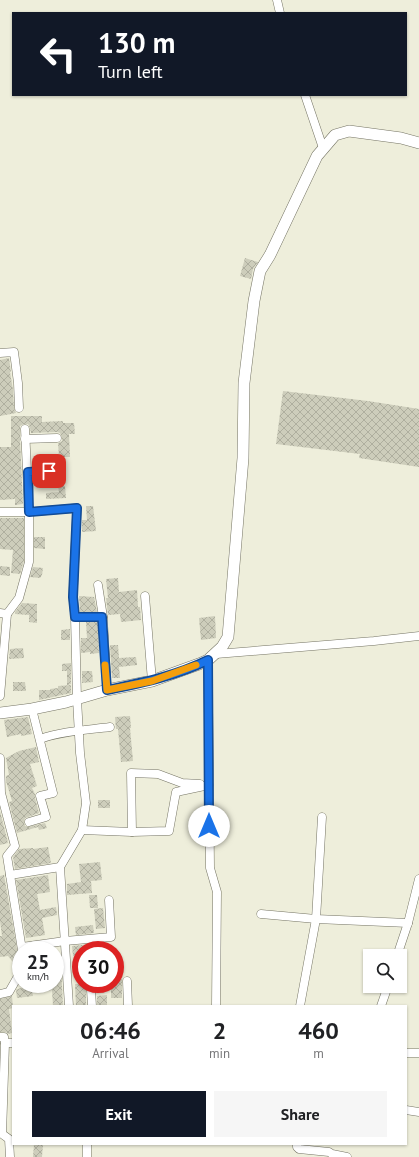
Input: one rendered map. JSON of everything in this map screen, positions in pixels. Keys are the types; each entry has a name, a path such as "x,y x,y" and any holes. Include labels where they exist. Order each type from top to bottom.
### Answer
{"main road":[{"path":"0,713 32,709 77,699 107,690 152,681 199,664 212,657 222,647 228,637 243,458 244,383 254,301 260,271 270,255 316,156 335,135 349,131 401,138 419,143"}],"street":[{"path":"277,0 280,12"},
{"path":"304,96 323,148"},
{"path":"0,353 14,352 18,376 20,408"},
{"path":"0,696 3,613 19,598 29,562 28,472 25,429"},
{"path":"25,439 57,438"},
{"path":"28,472 49,471"},
{"path":"0,512 29,512 77,508 73,597 79,732 86,803 82,830 60,867 69,1005"},
{"path":"98,585 102,617 107,690"},
{"path":"145,596 152,681"},
{"path":"75,617 102,617"},
{"path":"216,1005 217,892 210,868 209,785 212,657 419,636"},
{"path":"29,822 46,817 40,796 53,793 32,709"},
{"path":"40,739 50,736 110,727"},
{"path":"0,758 1,793 15,846 3,857 10,875 21,941"},
{"path":"132,832 131,773 158,774 182,782 209,785"},
{"path":"82,830 132,832 168,831 176,792 209,785"},
{"path":"300,1005 316,919 322,817"},
{"path":"10,875 60,867"},
{"path":"399,949 408,923 419,879"},
{"path":"65,941 111,937 108,900"},
{"path":"261,914 316,919 408,923"},
{"path":"126,981 128,1005"},
{"path":"0,994 9,992 12,987"},
{"path":"91,993 92,1005"},
{"path":"381,1005 386,993"},
{"path":"6,1041 2,1078 2,1134 9,1139 10,1157"},
{"path":"407,1053 419,1053"},
{"path":"407,1110 419,1112"},
{"path":"87,1145 87,1157"},
{"path":"297,1145 300,1149 328,1151 332,1154 347,1157"}],"building":[{"path":"245,258 258,262 253,269 251,279 240,276"},
{"path":"9,358 14,408 16,413 0,416 0,360"},
{"path":"283,391 368,401 419,409 419,467 359,458 360,454 276,444"},
{"path":"11,416 42,416 42,422 63,421 63,423 74,423 75,434 69,434 70,457 59,457 58,443 62,441 60,433 31,433 28,424 20,426 23,504 15,505 15,499 0,500 0,447 11,447"},
{"path":"58,486 65,486 66,498 46,499 46,493 59,492"},
{"path":"86,506 93,506 96,531 82,532 82,520 87,520"},
{"path":"0,518 24,518 24,561 20,574 11,573 13,550 0,549"},
{"path":"34,537 45,537 45,549 34,548"},
{"path":"0,566 10,567 10,576 0,575"},
{"path":"33,567 43,568 40,578 30,577"},
{"path":"118,578 119,592 137,590 138,607 140,607 141,620 121,622 120,614 108,615 106,579"},
{"path":"79,596 94,597 97,612 80,612"},
{"path":"22,603 37,604 37,623 29,622 29,615 15,614"},
{"path":"215,616 216,638 201,640 199,618"},
{"path":"86,622 98,622 99,653 81,653 81,638 87,638"},
{"path":"70,629 70,640 61,640 61,630"},
{"path":"110,645 118,645 119,658 136,657 137,665 119,667 120,678 112,678"},
{"path":"23,648 24,658 9,659 10,649"},
{"path":"71,663 71,684 67,685 67,671 62,671 62,664"},
{"path":"82,671 92,671 93,682 82,683"},
{"path":"13,682 25,682 26,691 13,691"},
{"path":"71,685 71,693 39,700 39,690 50,690 58,688 58,686"},
{"path":"130,716 133,761 121,762 118,729 116,729 115,717"},
{"path":"28,717 32,734 21,736 21,734 7,737 4,720"},
{"path":"36,747 39,762 30,764 37,786 32,788 35,794 39,813 25,818 24,823 25,826 28,827 45,823 47,828 39,830 38,827 17,833 9,802 12,801 6,781 6,776 9,775 6,758 19,751"},
{"path":"98,800 110,800 110,808 98,808"},
{"path":"0,811 8,843 0,845"},
{"path":"48,847 51,863 15,869 13,857 19,849"},
{"path":"100,862 102,880 91,881 92,893 67,895 67,884 81,882 79,864"},
{"path":"4,875 16,941 12,941 12,961 8,956 0,957 0,936 2,936 0,921 0,876"},
{"path":"48,875 50,892 37,894 40,910 56,907 57,915 42,918 45,935 26,938 16,880"},
{"path":"89,895 97,895 98,908 90,908"},
{"path":"103,908 105,928 96,929 94,909"},
{"path":"93,925 94,933 76,935 75,927"},
{"path":"16,993 32,993 33,996 17,998"},
{"path":"52,993 62,993 63,1005 53,1005"},
{"path":"75,993 86,993 86,1005 76,1005"},
{"path":"111,993 122,993 122,998 111,998"},
{"path":"107,995 107,1005 97,1005 97,996"},
{"path":"12,996 12,1008 9,1009 12,1033 8,1034 6,1032 0,1032 0,999"},
{"path":"34,1145 43,1145 42,1157 33,1157"}],"slow traffic":[{"path":"105,665 107,690 152,681 196,665"}],"route":[{"path":"49,471 28,472 29,512 77,508 73,597 75,617 102,617 107,690 152,681 208,660 209,826"}]}
